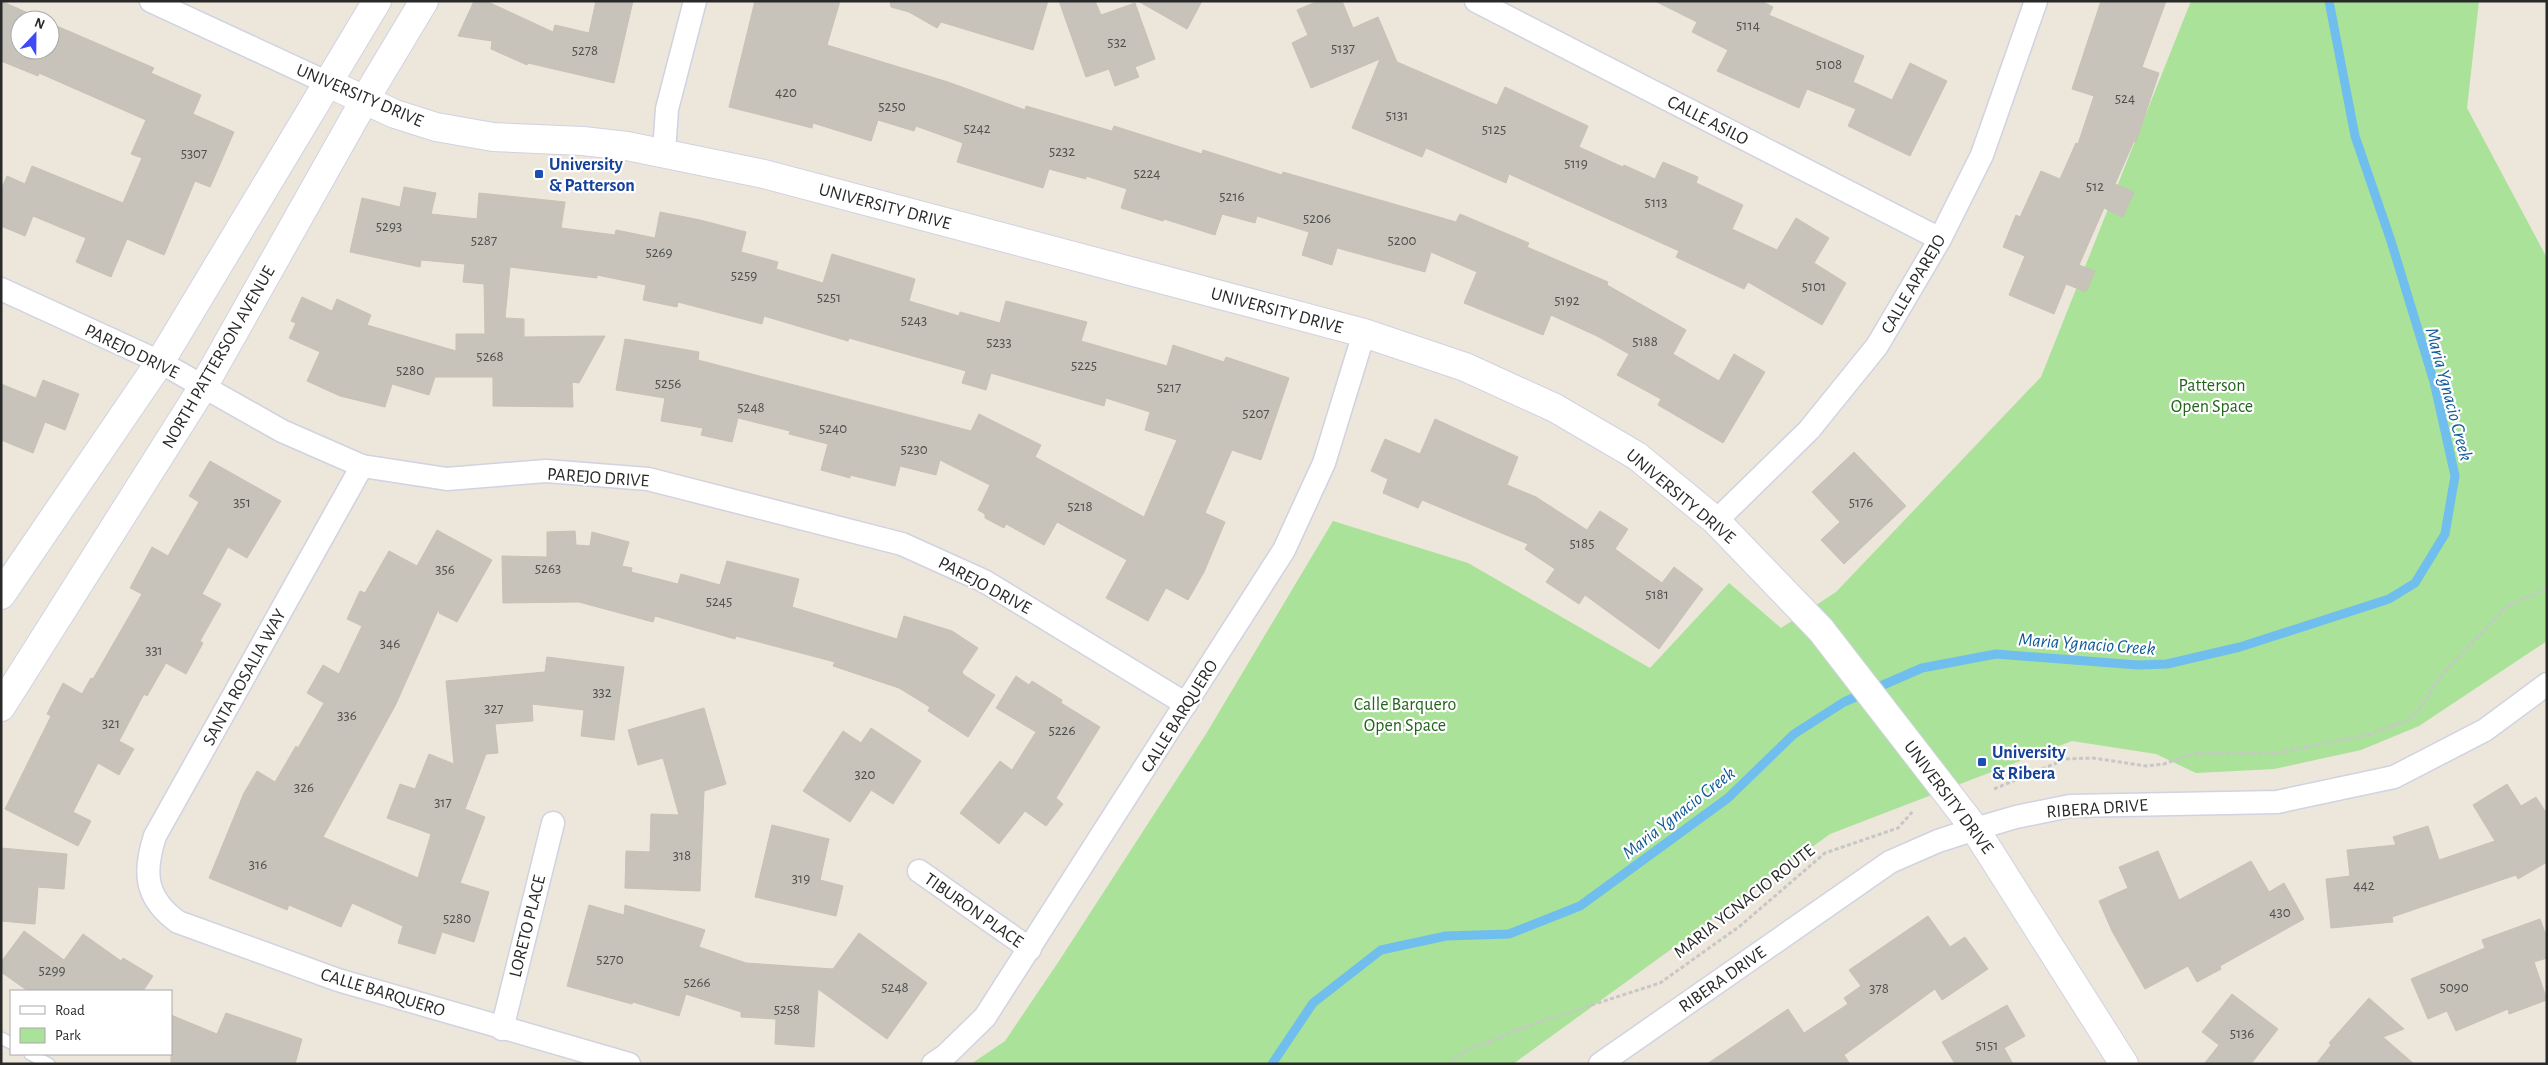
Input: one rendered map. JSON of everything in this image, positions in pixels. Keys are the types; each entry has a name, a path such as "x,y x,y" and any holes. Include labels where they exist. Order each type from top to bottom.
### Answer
{"street":[{"name":"UNIVERSITY DRIVE","path":"151,1 364,101 436,127 493,137 583,141 664,152 764,174 1364,333 1465,367 1555,408 1636,456 1716,521 1821,630 1975,829 2124,1064"},
{"path":"1,595 160,362 377,1"},
{"name":"NORTH PATTERSON AVENUE","path":"1,708 203,387 364,101 424,1"},
{"path":"664,152 667,109 695,1"},
{"name":"CALLE ASILO","path":"1476,1 1940,239"},
{"name":"CALLE APAREJO","path":"1716,521 1809,430 1877,346 1940,239 1982,155 2036,1"},
{"name":"PAREJO DRIVE","path":"1,290 160,362 282,430 362,466 447,479 546,471 648,479 902,544 984,581 1186,704"},
{"name":"CALLE BARQUERO","path":"933,1064 945,1056 985,1017 1284,550 1324,464 1364,333"},
{"name":"SANTA ROSALIA WAY","path":"152,894 148,860 156,836 362,466"},
{"name":"RIBERA DRIVE","path":"1600,1064 1890,862 1938,841 2016,817 2070,806 2278,802 2394,777 2485,730 2547,684"},
{"name":"LORETO PLACE","path":"502,1028 553,823"},
{"name":"TIBURON PLACE","path":"919,871 1030,949"},
{"name":"CALLE BARQUERO","path":"152,894 162,910 178,922 338,980 629,1064"}],"lane":[{"path":"32,1055 49,1064"}],"path":[{"path":"1994,789 2066,759 2093,758 2146,766 2164,764 2202,753 2278,753 2371,734 2408,720 2422,708 2440,677 2505,608 2547,588"},
{"name":"MARIA YGNACIO ROUTE","path":"1448,1064 1467,1050 1536,1023 1660,983 1740,926 1825,853 1898,828 1914,810"}],"green space":[{"path":"2191,1 2479,1 2467,108 2547,258 2547,641 2419,726 2361,750 2274,769 2196,773 2156,754 2072,741 1830,834 1513,1064 971,1064 1005,1041 1059,961 1206,734 1333,521 1468,563 1650,668 1729,583 1781,628 1836,592 2041,377"}],"building":[{"path":"1,1 21,10 10,10 10,60 60,60 60,27 154,68 151,73 201,95 193,114 234,132 210,187 195,181 164,255 127,239 111,277 76,262 86,238 33,216 25,236 1,226 1,190 7,176 25,184 32,166 123,203 142,158 131,154 146,120 39,73 38,76 1,61"},
{"path":"474,1 486,1 553,32 555,25 589,33 596,1 633,1 614,83 528,63 527,65 491,49 492,41 458,36"},
{"path":"755,1 840,1 827,45 948,82 1025,110 1026,106 1112,131 1114,126 1202,154 1203,150 1282,175 1283,172 1456,222 1460,214 1529,243 1527,247 1608,282 1607,285 1686,330 1673,354 1719,381 1734,354 1765,372 1723,443 1658,405 1661,399 1617,375 1629,354 1597,336 1551,315 1543,335 1464,303 1477,272 1431,252 1425,272 1337,248 1332,265 1302,255 1309,232 1257,216 1255,223 1222,214 1215,235 1164,219 1163,221 1121,208 1127,189 1086,176 1086,179 1049,169 1043,188 957,162 963,143 916,126 914,131 878,120 871,141 813,123 812,128 729,107"},
{"path":"890,1 1048,1 1033,50 941,22 937,28 909,12 891,7"},
{"path":"1059,1 1095,1 1101,15 1135,3 1155,59 1135,67 1139,77 1115,86 1109,69 1086,77"},
{"path":"1138,1 1202,1 1187,29"},
{"path":"1318,1 1342,1 1353,28 1378,17 1397,62 1497,105 1505,87 1588,126 1579,147 1655,179 1663,162 1698,177 1696,183 1743,205 1732,229 1777,250 1796,218 1829,238 1814,263 1846,283 1822,325 1748,282 1744,289 1676,257 1679,251 1509,174 1506,183 1426,148 1422,157 1352,128 1380,59 1311,88 1292,43 1308,35 1297,10"},
{"path":"1655,1 1761,1 1773,7 1769,15 1864,56 1853,82 1892,100 1910,63 1947,81 1910,156 1848,126 1856,109 1807,89 1799,108 1717,71 1728,50 1692,32 1697,22"},
{"path":"2101,1 2166,1 2142,67 2159,73 2136,142 2134,141 2115,184 2134,192 2123,217 2104,208 2079,265 2095,271 2086,292 2066,284 2054,314 2009,295 2025,256 2003,247 2016,215 2020,217 2041,171 2060,179 2076,143 2078,144 2094,96 2072,89"},
{"path":"404,187 436,193 431,214 477,219 479,193 565,202 561,228 615,235 616,230 655,238 660,212 700,220 746,232 741,252 778,262 776,269 823,283 832,254 915,279 909,301 959,316 960,312 1000,323 1006,301 1087,322 1081,341 1167,366 1173,345 1224,362 1226,357 1289,378 1261,460 1232,450 1205,513 1225,522 1204,572 1188,600 1166,588 1148,621 1106,598 1127,560 1057,522 1044,545 1006,524 1004,528 985,518 985,514 978,510 990,485 940,460 936,475 900,466 895,486 850,475 850,478 821,470 828,444 789,434 790,431 738,418 732,442 701,435 703,428 661,421 665,398 616,390 625,339 699,352 698,360 971,431 979,414 1041,445 1035,457 1144,517 1177,440 1145,430 1150,412 1106,398 1104,406 991,373 986,390 962,383 966,371 849,338 848,341 764,316 762,324 678,302 677,307 643,300 646,285 597,275 597,278 510,267 505,318 524,319 524,337 605,336 579,383 572,382 573,407 493,406 493,377 435,377 429,395 392,384 385,407 340,396 307,381 320,352 289,338 296,323 291,321 302,297 332,311 337,299 371,315 367,325 456,351 456,334 485,334 484,284 463,282 465,264 421,260 420,267 350,252 362,198 400,207"},
{"path":"43,380 79,394 65,430 45,422 33,453 1,440 1,384 36,398"},
{"path":"1435,419 1518,457 1507,485 1536,497 1587,530 1600,511 1628,529 1615,549 1662,583 1674,567 1703,589 1659,649 1585,595 1579,604 1546,582 1555,569 1525,549 1528,544 1422,500 1418,508 1383,493 1388,479 1371,471 1385,439 1420,454"},
{"path":"1854,452 1906,506 1844,564 1821,540 1840,522 1812,492"},
{"path":"210,461 281,501 247,558 228,547 202,594 221,604 200,641 203,643 186,674 166,663 147,696 144,694 119,741 134,749 119,775 98,763 73,812 91,821 78,846 5,809 51,716 47,714 63,683 82,694 91,678 93,679 142,594 130,588 152,547 168,556 199,502 189,496"},
{"path":"437,530 492,560 457,622 439,613 439,608 395,706 323,837 418,878 431,834 387,818 400,784 415,789 429,754 454,764 446,681 545,672 547,657 624,667 614,740 581,736 584,710 532,704 533,721 495,724 498,753 486,754 465,809 485,817 460,883 489,892 474,942 442,932 435,954 398,943 403,926 352,903 341,927 289,905 287,910 209,878 244,793 257,771 275,782 296,746 298,748 324,703 307,693 323,665 339,674 362,626 347,619 360,591 365,593 389,551 417,566"},
{"path":"575,531 576,545 590,546 592,532 629,542 622,566 632,568 631,572 678,584 681,574 720,585 727,561 799,579 792,607 897,639 904,616 952,631 978,648 962,672 964,675 995,695 968,737 928,711 930,707 899,688 833,666 835,662 736,636 735,639 655,616 653,622 579,602 503,603 502,556 547,557 547,532"},
{"path":"1016,676 1029,685 1032,681 1062,700 1061,703 1100,727 1056,798 1063,804 1046,826 1025,811 999,844 960,813 1000,761 1012,770 1036,732 996,708"},
{"path":"704,708 726,784 704,791 700,891 625,888 626,851 650,852 651,814 679,815 663,758 638,765 628,730"},
{"path":"871,728 921,761 893,804 871,790 850,822 803,791 843,731 861,743"},
{"path":"2507,784 2521,806 2536,797 2547,814 2547,862 2518,879 2516,875 2392,917 2393,922 2331,928 2326,879 2350,876 2347,850 2396,845 2393,837 2428,826 2439,860 2495,841 2473,805"},
{"path":"772,825 829,839 820,880 843,886 836,916 755,897"},
{"path":"1,848 67,854 64,889 38,887 35,924 1,921"},
{"path":"2158,851 2179,900 2251,861 2269,892 2284,883 2304,919 2220,966 2221,969 2197,982 2188,966 2145,989 2112,931 2099,901 2128,888 2119,867"},
{"path":"589,905 624,915 625,905 705,930 699,947 746,963 833,969 859,933 927,983 887,1039 818,989 814,1047 775,1044 776,1019 741,1017 741,1012 686,994 679,1016 633,1002 632,1004 567,986"},
{"path":"1928,916 1950,947 1965,937 1988,969 1942,1000 1935,989 1844,1055 1850,1064 1707,1064 1788,1009 1804,1033 1848,1004 1844,998 1861,986 1849,970"},
{"path":"2540,919 2547,938 2547,958 2534,962 2547,1000 2509,1014 2508,1009 2456,1031 2447,1011 2428,1019 2411,979 2485,948 2482,940"},
{"path":"24,931 64,960 83,934 121,961 123,958 153,976 144,990 27,990 1,972 1,962"},
{"path":"2232,994 2278,1029 2251,1064 2204,1064 2219,1045 2202,1032"},
{"path":"2369,998 2404,1029 2383,1037 2414,1064 2316,1064 2331,1045 2329,1043"},
{"path":"2007,1005 2025,1036 2004,1048 2013,1064 1955,1064 1942,1042"},
{"path":"226,1013 302,1039 295,1064 171,1064 172,1015 217,1034"}],"waterway":[{"name":"Maria Ygnacio Creek","path":"1272,1064 1313,1003 1381,950 1446,936 1509,934 1580,906 1728,798 1794,734 1844,702 1922,668 1996,654 2138,665 2167,664 2240,647 2389,599 2415,583 2445,534 2455,476 2434,382 2391,241 2355,136 2329,1"}],"place":[{"name":"University & Patterson","path":"539,174"},
{"name":"University & Ribera","path":"1982,762"}],"park label":[{"name":"Patterson Open Space","path":"2212,395"},
{"name":"Calle Barquero Open Space","path":"1405,714"}]}
